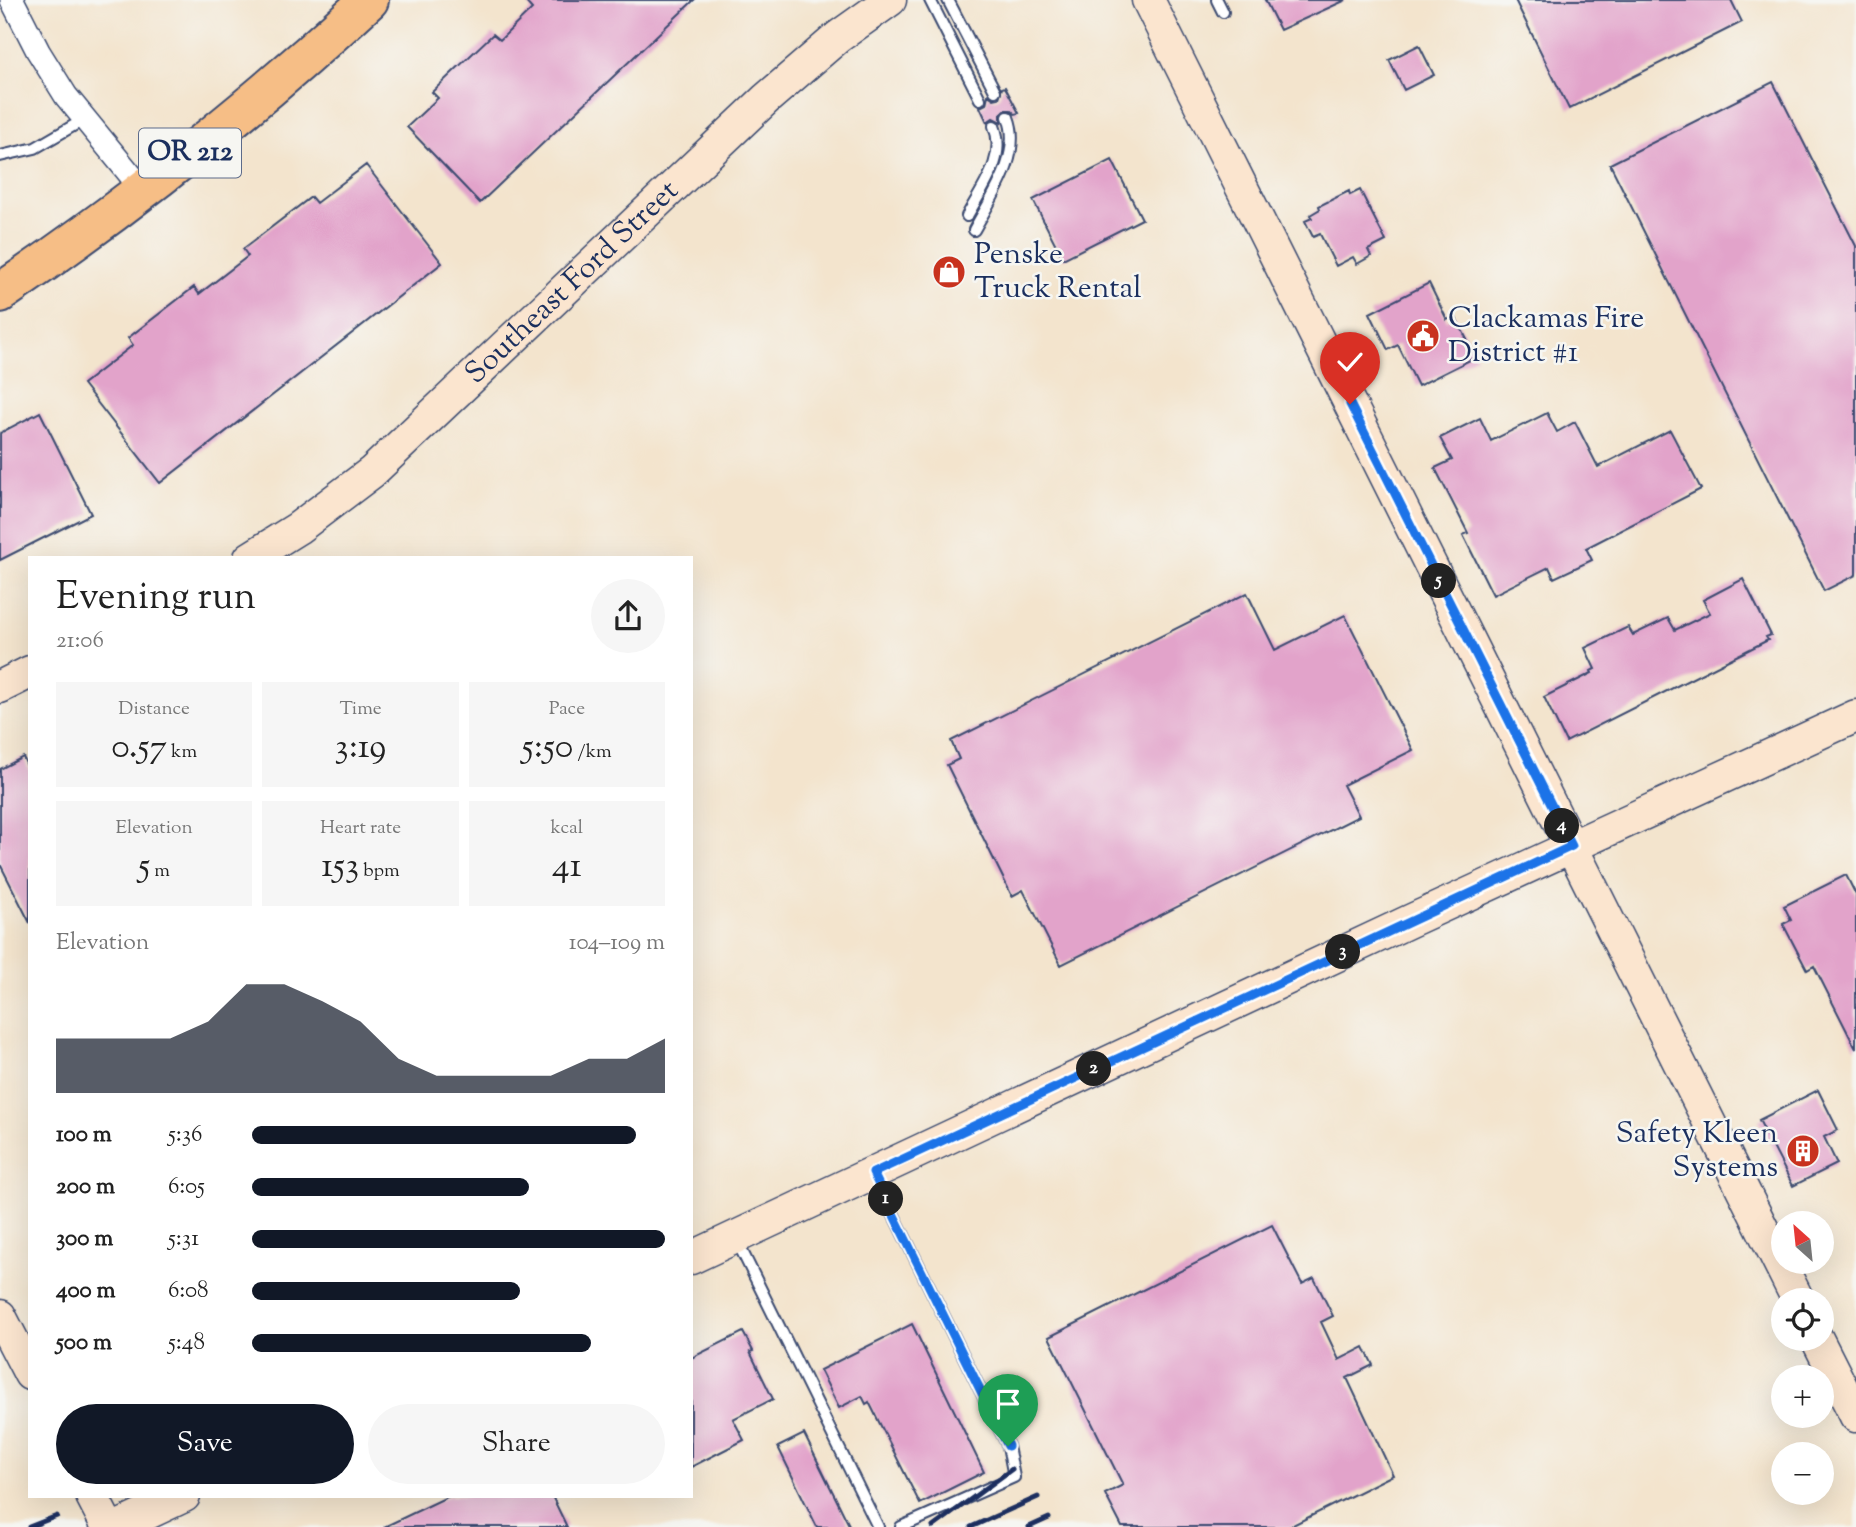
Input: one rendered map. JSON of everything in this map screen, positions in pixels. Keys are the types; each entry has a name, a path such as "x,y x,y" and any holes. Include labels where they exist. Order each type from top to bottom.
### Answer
{"highway":[{"name":"OR 212","path":"0,293 143,190 247,108 369,0"}],"street":[{"path":"12,0 51,74 143,190"},
{"name":"Southeast Ford Street","path":"253,556 298,528 383,463 782,85 838,37 890,0"},
{"path":"1148,0 1792,1288"},
{"path":"0,687 28,673"},
{"path":"693,1257 1856,716"},
{"path":"0,1316 28,1370"},
{"path":"1823,1351 1856,1416"},
{"path":"93,1498 108,1527"},
{"path":"118,1527 180,1498"}],"lane":[{"path":"930,0 981,100"},
{"path":"948,0 995,91"},
{"path":"1217,0 1223,12"},
{"path":"974,230 1004,173 1011,150 1013,129 1008,117"},
{"path":"0,156 35,148 85,119"},
{"path":"967,216 994,166 999,150 994,126"},
{"path":"873,1173 1008,1446 1014,1477 901,1527"},
{"path":"736,1237 878,1527"}],"building":[{"path":"524,0 694,0 480,203 407,127 438,98 432,92 493,34 500,40 532,9"},
{"path":"1265,0 1346,0 1280,30"},
{"path":"1515,0 1731,0 1742,22 1569,109"},
{"path":"1419,45 1434,75 1404,90 1389,60"},
{"path":"1773,82 1856,246 1856,575 1824,591 1610,164"},
{"path":"1005,87 1019,113 1005,110 1001,114 1001,122 993,118 987,122 980,107 986,104 988,95 994,99 999,98 1002,88"},
{"path":"1112,160 1142,219 1063,259 1033,200"},
{"path":"366,165 442,263 160,483 83,384 133,345 128,338 194,287 199,294 248,256 243,249 311,197 316,203"},
{"path":"1360,190 1386,241 1368,250 1371,256 1357,264 1353,257 1336,266 1320,234 1313,237 1305,221 1312,218 1310,215 1320,209 1319,206 1349,191 1350,195"},
{"name":"Clackamas Fire District #1","path":"1429,283 1447,320 1455,316 1476,357 1418,386 1398,345 1388,350 1370,313"},
{"path":"40,412 91,514 0,560 0,433"},
{"path":"1547,413 1557,432 1575,422 1598,467 1670,430 1701,489 1586,548 1592,560 1554,578 1549,567 1493,595 1463,535 1468,533 1435,468 1452,460 1440,438 1480,418 1491,441"},
{"path":"1743,579 1771,635 1766,637 1768,640 1566,742 1544,697 1592,673 1595,669 1585,648 1628,627 1633,635 1668,618 1675,630 1710,613 1703,600"},
{"path":"1247,593 1275,650 1345,615 1413,750 1343,785 1359,816 1061,965 1023,890 1012,896 947,765 959,759 951,741"},
{"path":"23,757 28,768 28,919 0,864 0,769"},
{"path":"1846,875 1856,895 1856,1049 1814,966 1807,970 1783,924 1791,920 1784,906"},
{"name":"Safety Kleen Systems","path":"1818,1090 1838,1130 1824,1137 1837,1164 1793,1186 1759,1120"},
{"path":"1272,1225 1302,1284 1314,1278 1333,1316 1321,1322 1339,1360 1364,1347 1373,1365 1347,1378 1393,1475 1289,1527 1122,1527 1105,1494 1123,1485 1049,1337"},
{"path":"912,1324 984,1472 920,1504 869,1402 866,1404 862,1396 839,1408 820,1370"},
{"path":"743,1332 773,1399 733,1419 744,1440 693,1466 693,1357"},
{"path":"804,1434 850,1527 817,1527 778,1447"},
{"path":"445,1498 553,1498 567,1527 384,1527"}],"railway":[{"path":"933,1527 1012,1469"},
{"path":"971,1527 1038,1497"},
{"path":"29,1527 57,1516"},
{"path":"1029,1527 1049,1518"}],"place":[{"name":"Penske Truck Rental","path":"949,272"},
{"name":"Clackamas Fire District #1","path":"1423,336"},
{"name":"Safety Kleen Systems","path":"1803,1151"}],"route":[{"path":"1008,1446 873,1173 1572,846 1350,404"}]}
